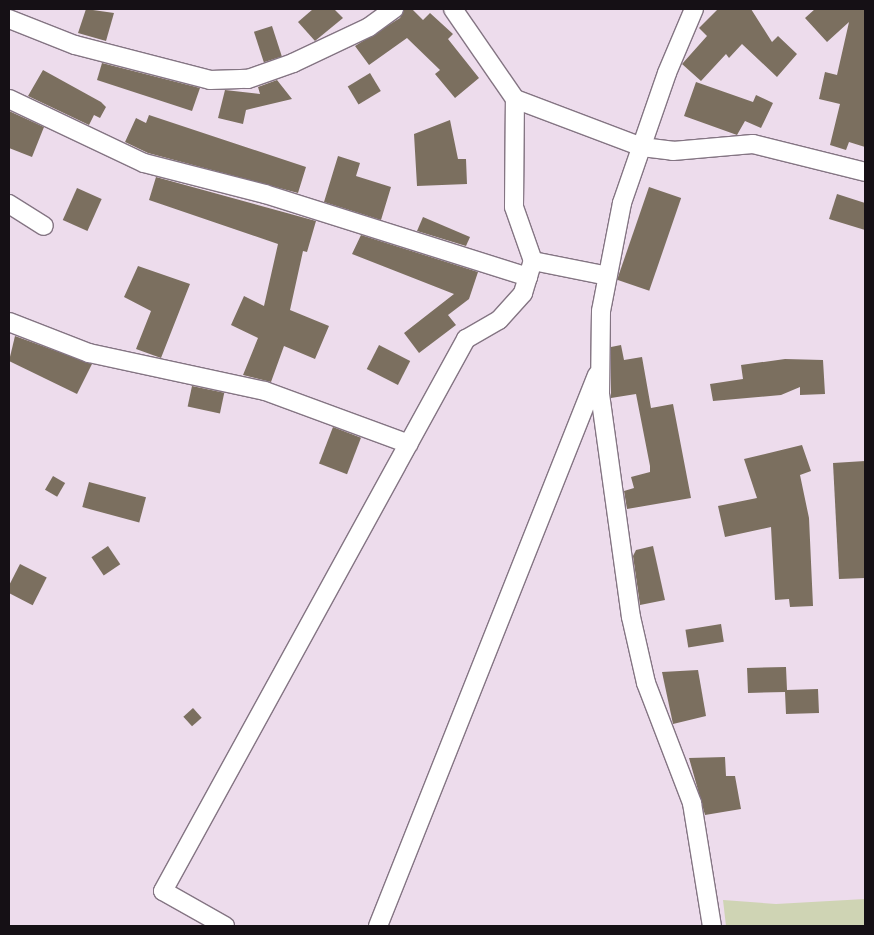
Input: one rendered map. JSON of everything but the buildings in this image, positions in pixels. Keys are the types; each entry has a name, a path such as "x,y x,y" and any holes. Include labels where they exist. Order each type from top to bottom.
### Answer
{"street":[{"path":"9,19 75,45 210,80 248,79 293,63 368,27 394,9"},
{"path":"453,9 515,99 642,147 673,150 753,144 865,172"},
{"path":"694,9 622,203 601,311 600,394 631,618 646,683 692,803 712,926"},
{"path":"9,99 144,163 265,194 531,269 608,276"},
{"path":"225,926 163,891 466,339 499,320 523,292 531,269 514,207 515,99"},
{"path":"9,204 44,226"},
{"path":"9,322 89,352 265,391 409,444"},
{"path":"378,926 600,365"}],"green space":[{"path":"865,899 865,926 726,926 723,900 776,904"}]}
